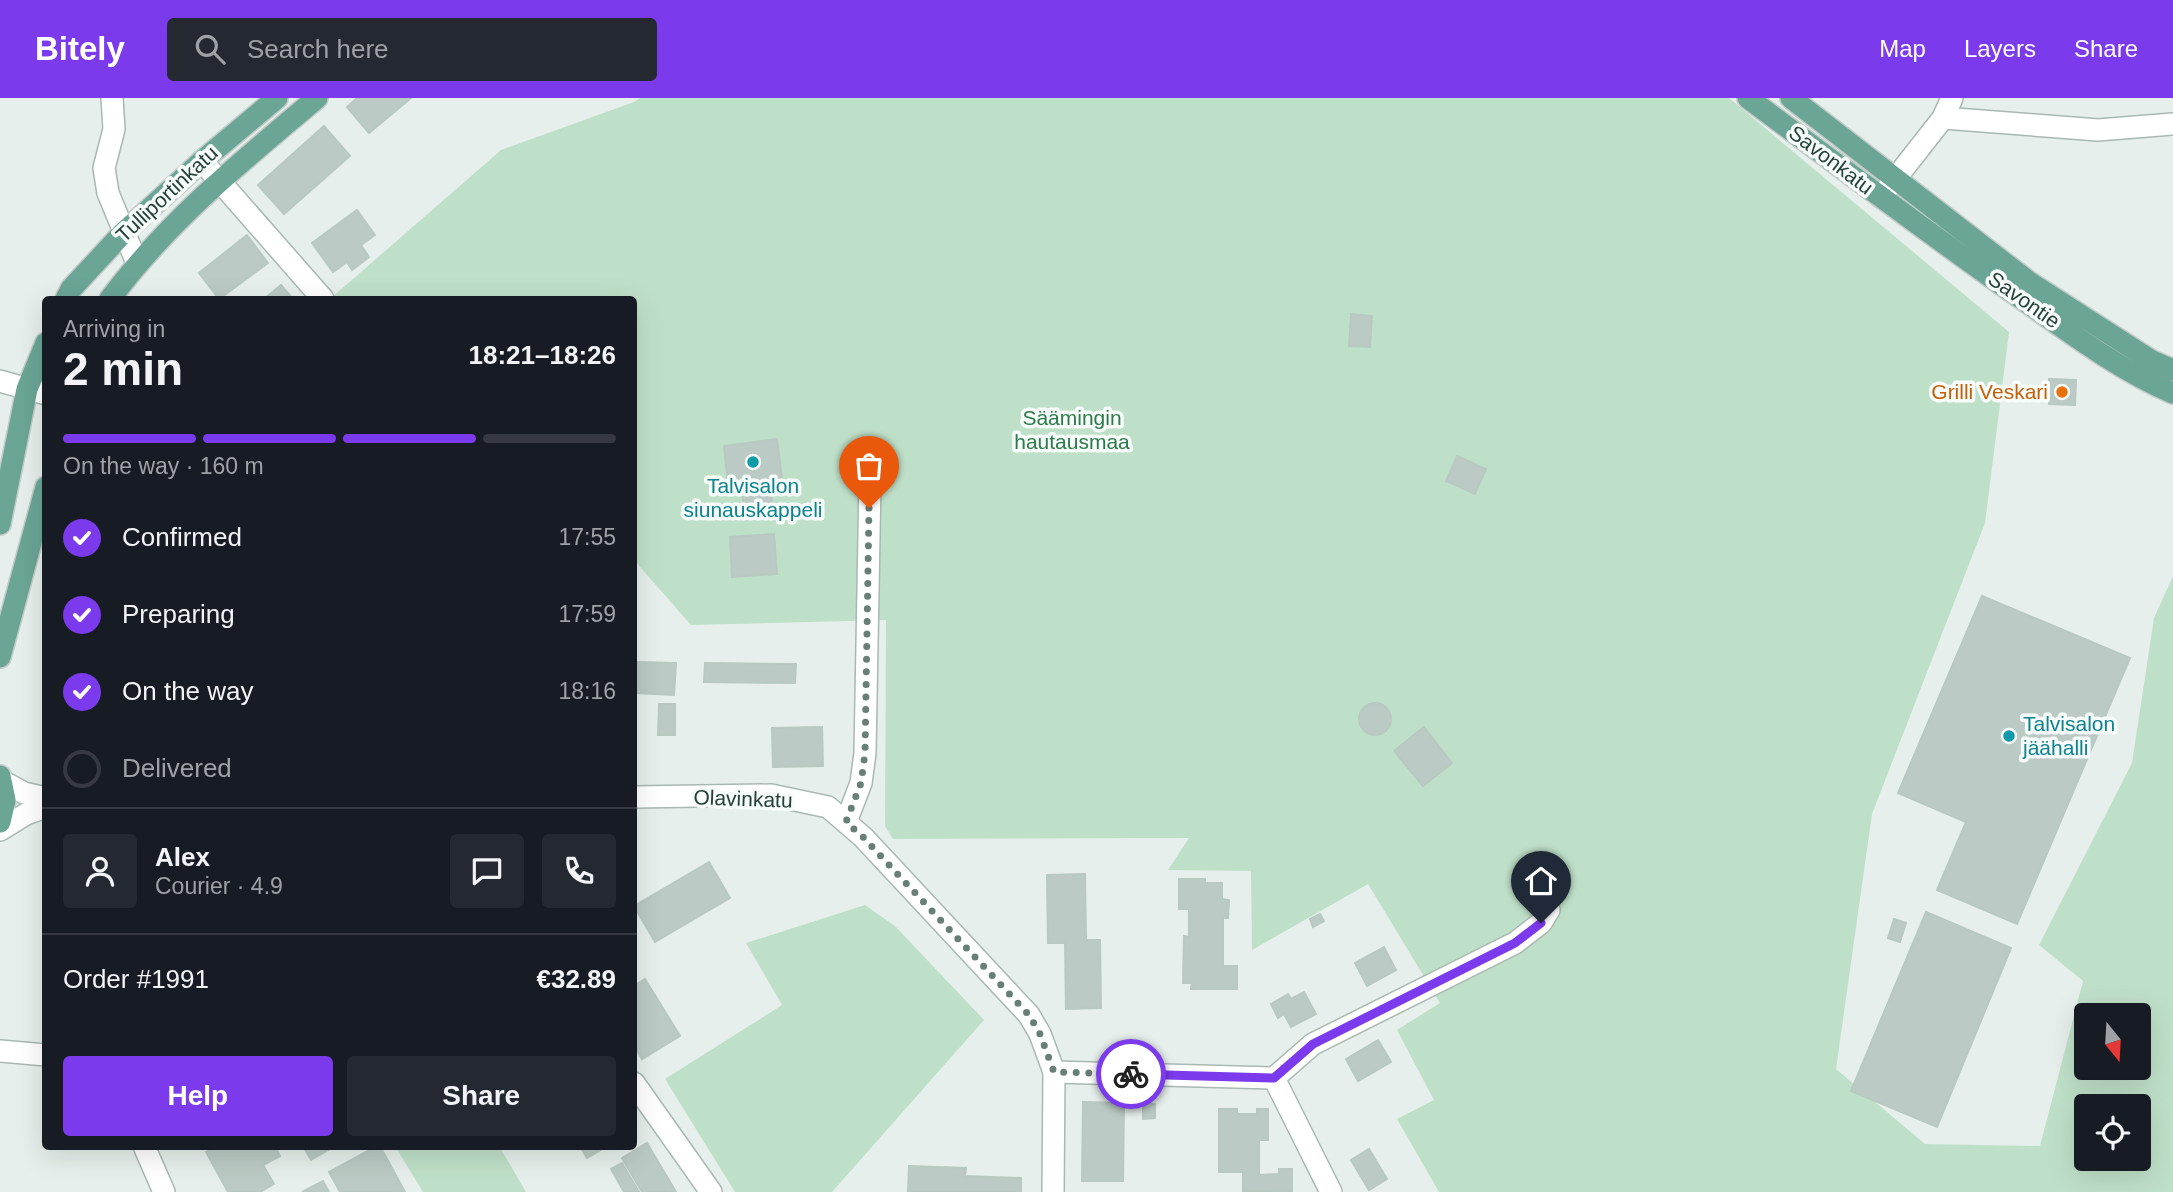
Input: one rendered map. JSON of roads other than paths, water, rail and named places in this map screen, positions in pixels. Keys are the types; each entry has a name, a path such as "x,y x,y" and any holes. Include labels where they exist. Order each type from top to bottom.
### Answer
{"main road":[{"name":"Tulliportinkatu","path":"68,296 123,233 277,98"},
{"name":"Tulliportinkatu","path":"112,296 137,263 219,180 317,98"},
{"name":"Savonkatu","path":"1748,98 1881,197"},
{"name":"Savonkatu","path":"1791,98 1894,178"},
{"name":"Savontie","path":"1894,178 2029,282 2152,361 2173,370"},
{"name":"Savontie","path":"1881,197 2050,318 2146,382 2173,393"},
{"path":"0,524 42,362"},
{"path":"0,657 42,502"},
{"path":"0,822 5,800 1,779"}],"street":[{"path":"112,98 114,129 104,168 108,193 137,263"},
{"path":"1881,197 1894,178 1918,153 1943,118 1952,98"},
{"path":"1943,118 2098,130 2173,124"},
{"path":"202,161 320,296"},
{"path":"0,381 36,392"},
{"path":"846,822 861,783 865,753 870,481"},
{"path":"1,779 24,793 42,797"},
{"name":"Olavinkatu","path":"637,797 771,795 828,807 863,837 1029,1015 1040,1034 1054,1072"},
{"path":"0,830 26,814 42,808"},
{"path":"1053,1192 1054,1072 1274,1078 1313,1044 1515,943 1541,923 1549,910"},
{"path":"0,1051 42,1055"},
{"path":"1274,1078 1331,1192"},
{"path":"637,1087 711,1192"},
{"path":"146,1150 164,1192"}],"place":[{"name":"Grilli Veskari","path":"2062,392"},
{"name":"Talvisalon siunauskappeli","path":"753,462"},
{"name":"Talvisalon jäähalli","path":"2009,736"}],"park label":[{"name":"Säämingin hautausmaa","path":"1072,430"}]}
